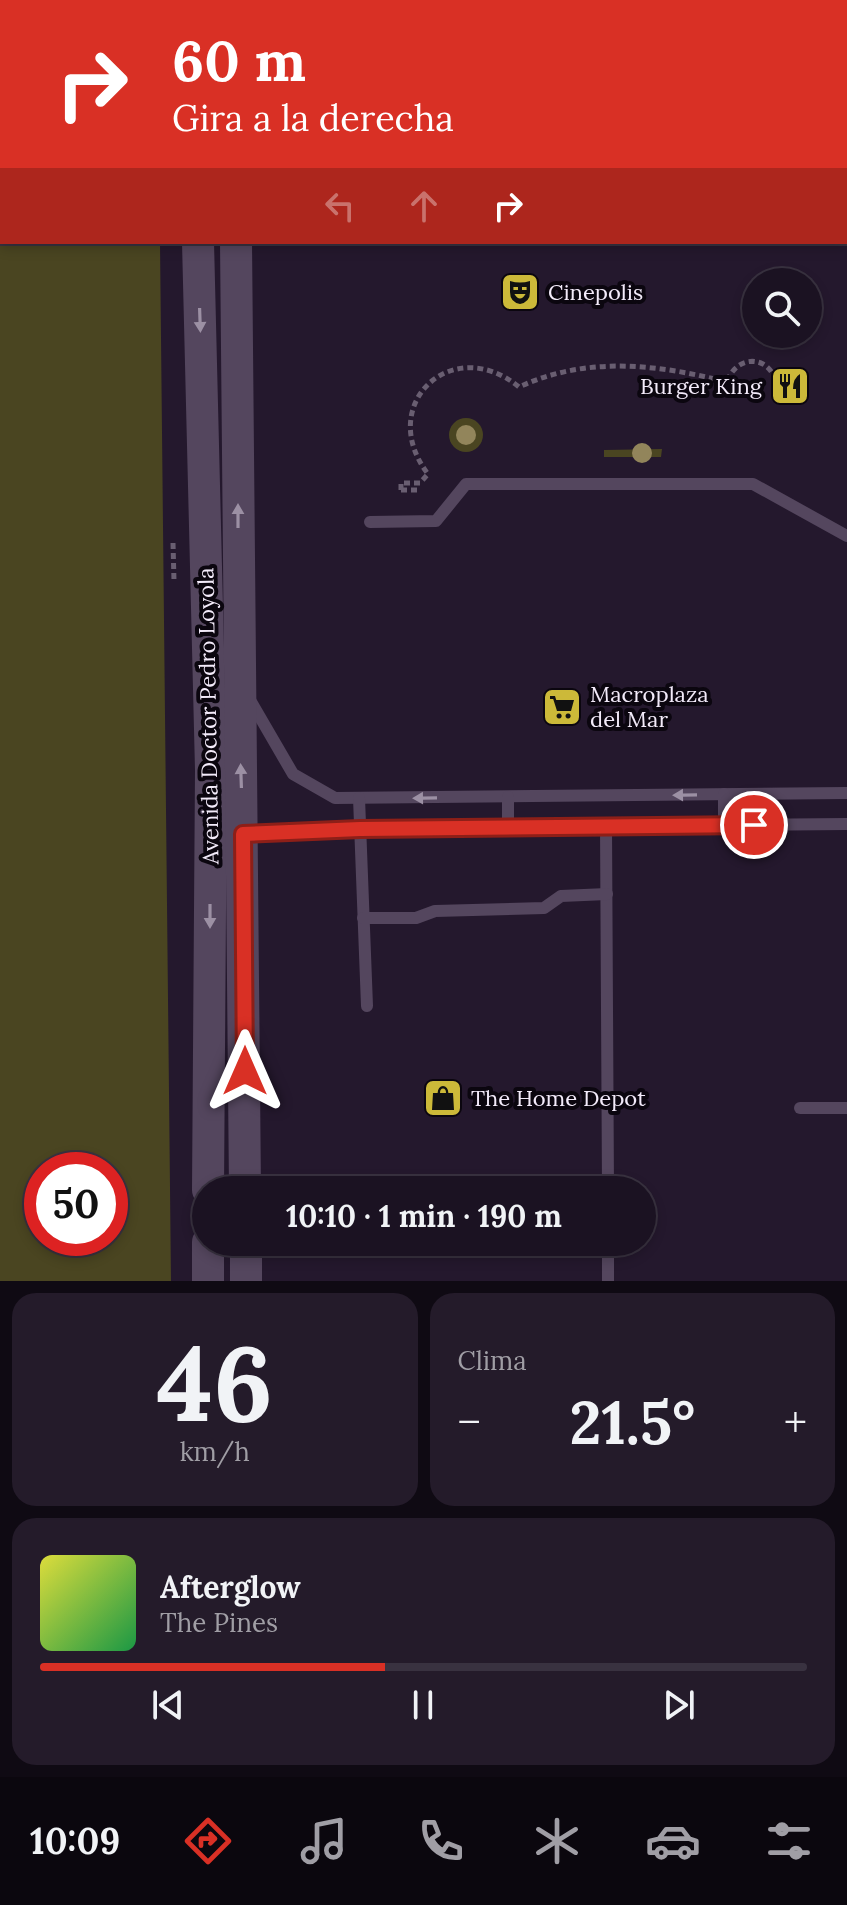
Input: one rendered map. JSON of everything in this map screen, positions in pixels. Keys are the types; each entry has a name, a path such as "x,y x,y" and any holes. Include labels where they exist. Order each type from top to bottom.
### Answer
{"main road":[{"name":"Avenida Doctor Pedro Loyola","path":"198,244 211,770 208,1176"},
{"name":"Avenida Doctor Pedro Loyola","path":"236,244 238,680 233,821 245,1176"},
{"path":"208,1256 208,1281"},
{"path":"246,1256 246,1281"}],"lane":[{"path":"370,522 436,521 466,484 753,484 847,536"},
{"path":"238,680 293,774 335,798 847,793"},
{"path":"211,770 217,797 233,821 360,829 847,824"},
{"path":"724,794 724,825"},
{"path":"508,797 508,827"},
{"path":"359,798 367,1006"},
{"path":"606,826 608,1176"},
{"path":"363,918 416,918 435,911 544,908 561,896 607,894"},
{"path":"800,1108 847,1108"},
{"path":"608,1256 608,1281"}],"path":[{"path":"420,490 401,490 401,483 420,483 428,474 417,460 410,442 413,407 429,384 455,369 488,368 519,387 544,376 596,366 661,368 727,382 734,369 750,361 764,365 773,373 775,392"}],"shaded area":[{"path":"0,244 160,244 171,1281 0,1281"},
{"path":"466,418 478,423 483,435 478,447 466,452 454,447 449,435 454,423"},
{"path":"662,449 661,457 604,457 604,450"}],"place":[{"name":"Cinepolis","path":"520,292"},
{"name":"Burger King","path":"790,386"},
{"name":"Macroplaza del Mar","path":"562,707"},
{"name":"The Home Depot","path":"443,1098"}],"route":[{"path":"245,1071 243,834 360,829 754,825"}]}
